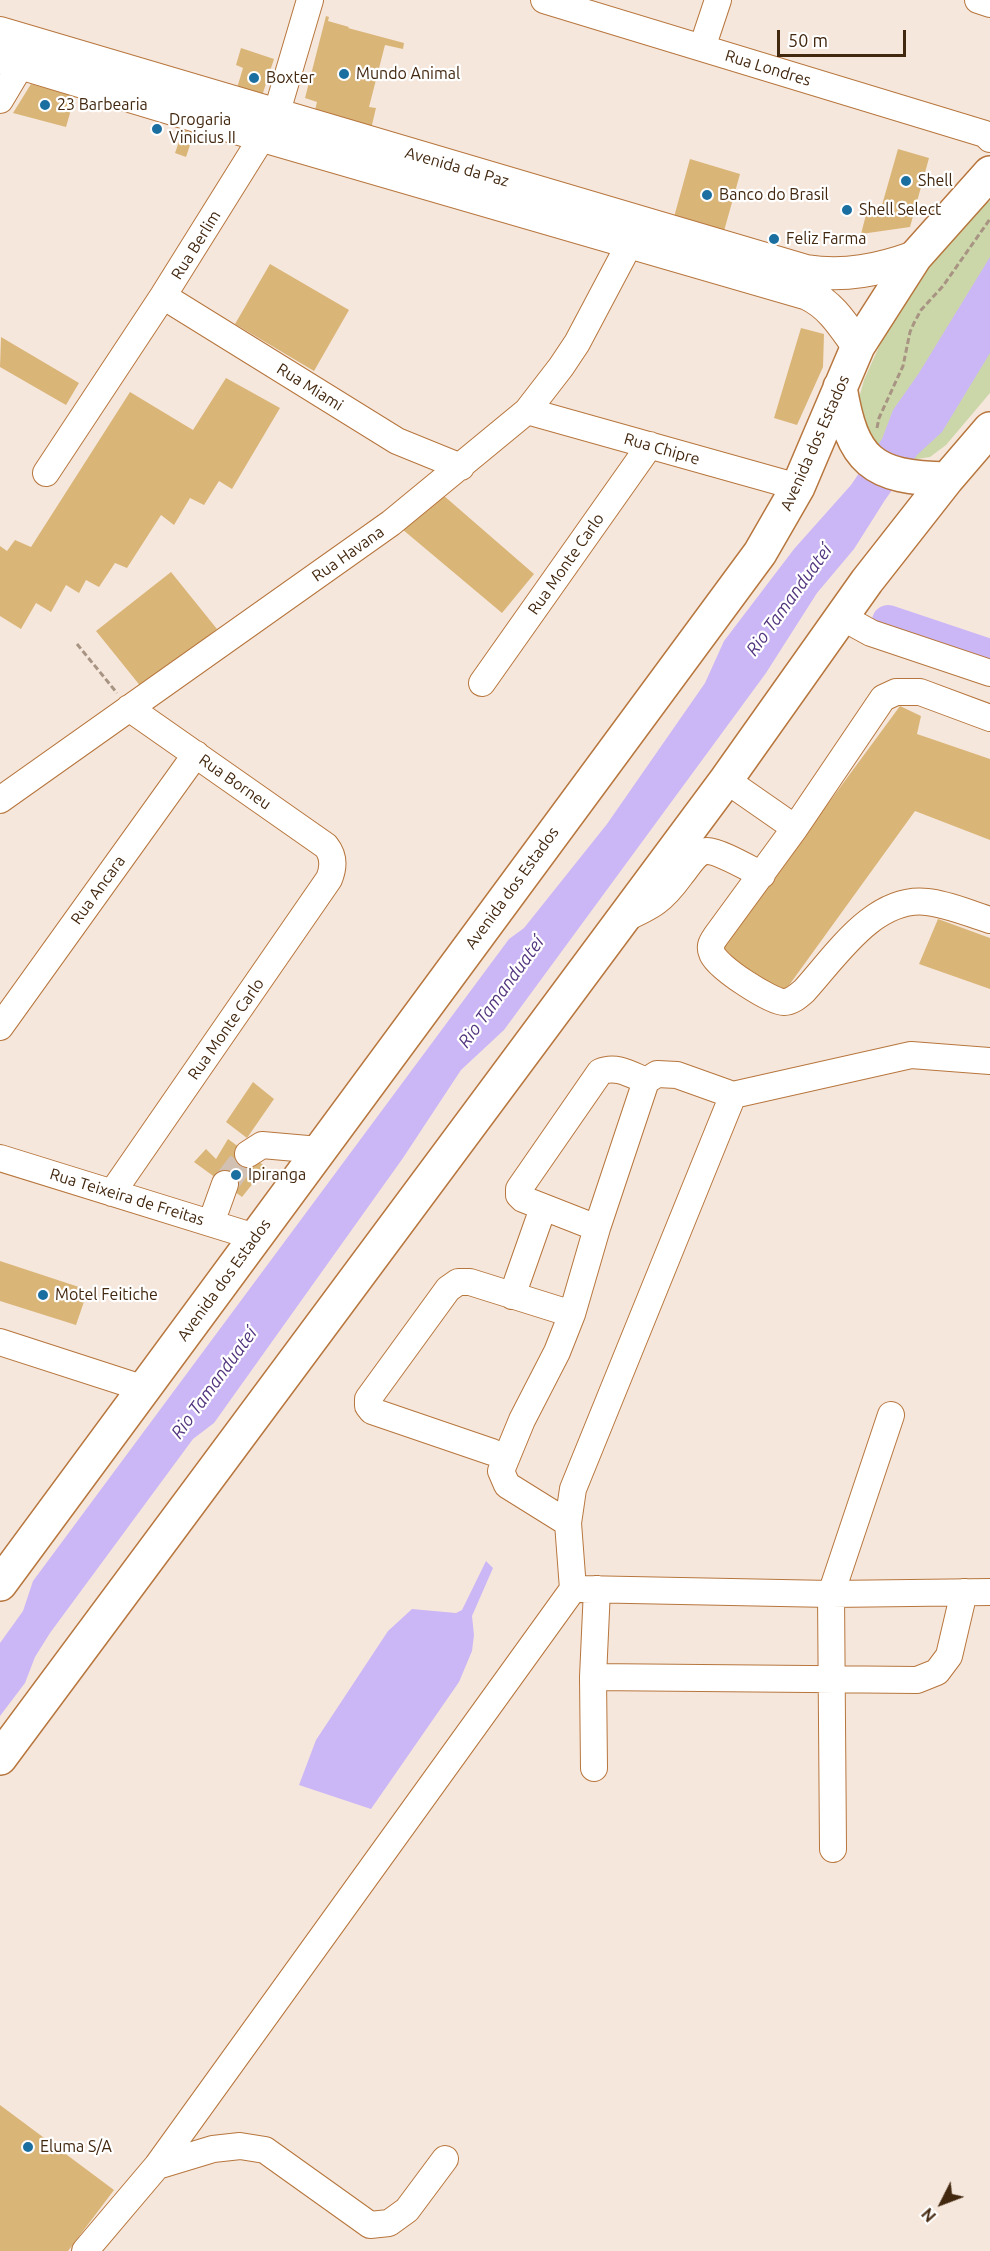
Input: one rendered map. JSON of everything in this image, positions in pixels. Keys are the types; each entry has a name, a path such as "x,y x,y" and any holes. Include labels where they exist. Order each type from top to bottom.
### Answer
{"highway":[{"name":"Avenida dos Estados","path":"0,1584 760,553 798,487 858,346 915,257 990,173"},
{"path":"840,387 845,417 852,436 862,451 876,465 903,477 947,479"},
{"path":"0,1758 726,780 851,622 947,479 990,429"}],"main road":[{"name":"Avenida da Paz","path":"0,33 270,126 630,243 808,294 819,299 831,309 858,346"},
{"name":"Avenida da Paz","path":"11,60 270,126 458,166 806,270 840,274 873,270 915,257"}],"street":[{"name":"Rua Berlim","path":"46,473 164,296 270,126 310,0"},
{"name":"Rua Londres","path":"544,0 985,134 990,139"},
{"path":"702,48 718,0"},
{"path":"978,0 990,4"},
{"path":"0,100 11,60"},
{"name":"Rua Havana","path":"0,800 391,523 527,411 577,343 630,243"},
{"name":"Rua Miami","path":"164,296 397,441 461,466"},
{"name":"Rua Chipre","path":"527,411 798,487"},
{"name":"Rua Monte Carlo","path":"483,683 650,445"},
{"path":"851,622 990,673"},
{"path":"990,718 920,692 896,692 883,698 795,828 716,936 711,944 712,955 720,965 775,1000 786,1002 796,998 863,926 880,913 903,902 928,902 990,920"},
{"name":"Rua Borneu","path":"129,708 326,846 332,853 332,862"},
{"name":"Rua Ancara","path":"0,1027 196,754"},
{"path":"726,780 795,828"},
{"path":"624,919 653,906 665,896 698,854 707,851 726,857 762,875"},
{"name":"Rua Monte Carlo","path":"112,1193 330,879 333,870 332,862"},
{"path":"568,1523 507,1485 501,1472 522,1420 572,1314 597,1228 646,1080 657,1074 677,1075 733,1095 911,1055 990,1061"},
{"path":"597,1228 523,1199 519,1195 519,1189 600,1072 617,1069 646,1080"},
{"path":"594,1768 594,1677 585,1589 568,1523 573,1489 733,1095"},
{"path":"248,1154 262,1146 319,1150"},
{"name":"Rua Teixeira de Freitas","path":"0,1158 255,1238"},
{"path":"211,1223 225,1184"},
{"path":"512,1296 543,1208"},
{"path":"492,1452 372,1411 368,1406 368,1399 448,1288 458,1282 470,1282 572,1314"},
{"path":"0,1342 144,1389"},
{"path":"832,1849 831,1594 891,1416"},
{"path":"585,1589 831,1594 990,1592"},
{"path":"87,2250 157,2166 585,1589"},
{"path":"594,1677 917,1680 937,1672 949,1656 964,1592"},
{"path":"157,2166 213,2149 240,2146 265,2150 370,2225 389,2223 407,2210 444,2159"}],"path":[{"path":"862,451 875,437 879,418 907,357 910,332 921,310 943,286 990,219"},
{"path":"77,644 129,708"}],"green space":[{"path":"990,201 990,393 946,445 930,457 910,460 889,452 871,441 861,421 859,398 864,380 886,331 913,283 981,205"}],"water":[{"name":"Rio Tamanduateí","path":"990,257 990,353 942,432 917,455 854,549 817,593 766,673 504,1030 461,1070 403,1158 214,1423 193,1439 50,1633 35,1657 25,1683 0,1716 0,1643 23,1611 33,1581 509,939 524,928 607,824 705,683 724,641 794,549 851,485 882,439 893,410 919,373"},
{"path":"486,1561 493,1568 472,1616 474,1635 472,1651 459,1682 371,1809 299,1785 316,1740 388,1631 412,1609 456,1613 462,1610"}],"building":[{"name":"Mundo Animal","path":"326,16 329,17 328,21 348,28 404,43 403,49 385,45 369,107 376,108 371,129 314,114 317,102 305,98"},
{"name":"Boxter","path":"241,48 274,59 262,96 237,88 243,68 236,65"},
{"name":"23 Barbearia","path":"31,84 75,96 66,127 13,113"},
{"path":"183,130 194,133 186,157 175,153"},
{"name":"Shell","path":"898,149 929,158 910,227 861,234 868,207 882,205"},
{"name":"Banco do Brasil","path":"690,159 740,174 724,231 674,217"},
{"path":"270,264 349,310 314,371 235,324"},
{"path":"801,328 824,334 823,367 797,425 774,418"},
{"path":"1,337 79,383 66,405 0,367"},
{"path":"226,378 280,408 232,489 219,481 204,505 190,498 174,525 161,515 127,568 115,563 99,587 86,580 79,593 66,585 51,612 36,603 21,629 0,616 0,546 7,551 15,540 31,547 130,392 193,430"},
{"path":"443,495 534,574 502,613 402,529"},
{"path":"171,572 217,629 142,688 96,631"},
{"path":"900,706 921,716 917,734 990,759 990,840 915,811 782,995 721,949"},
{"path":"938,919 990,938 990,989 919,964"},
{"name":"Ipiranga","path":"253,1082 274,1099 247,1138 226,1122"},
{"name":"Ipiranga","path":"228,1139 266,1167 242,1197 194,1162 206,1149 216,1159"},
{"name":"Motel Feitiche","path":"0,1261 88,1290 76,1325 0,1301"},
{"name":"Eluma S/A","path":"0,2105 114,2190 68,2251 0,2251"}],"waterway":[{"path":"888,621 990,655"}],"tunnel":[{"path":"225,1184 248,1154"}],"place":[{"name":"Mundo Animal","path":"344,74"},
{"name":"Boxter","path":"254,78"},
{"name":"23 Barbearia","path":"45,105"},
{"name":"Drogaria Vinicius II","path":"157,129"},
{"name":"Shell","path":"906,181"},
{"name":"Banco do Brasil","path":"707,195"},
{"name":"Shell Select","path":"847,210"},
{"name":"Feliz Farma","path":"774,239"},
{"name":"Ipiranga","path":"236,1175"},
{"name":"Motel Feitiche","path":"43,1295"},
{"name":"Eluma S/A","path":"28,2147"}]}
